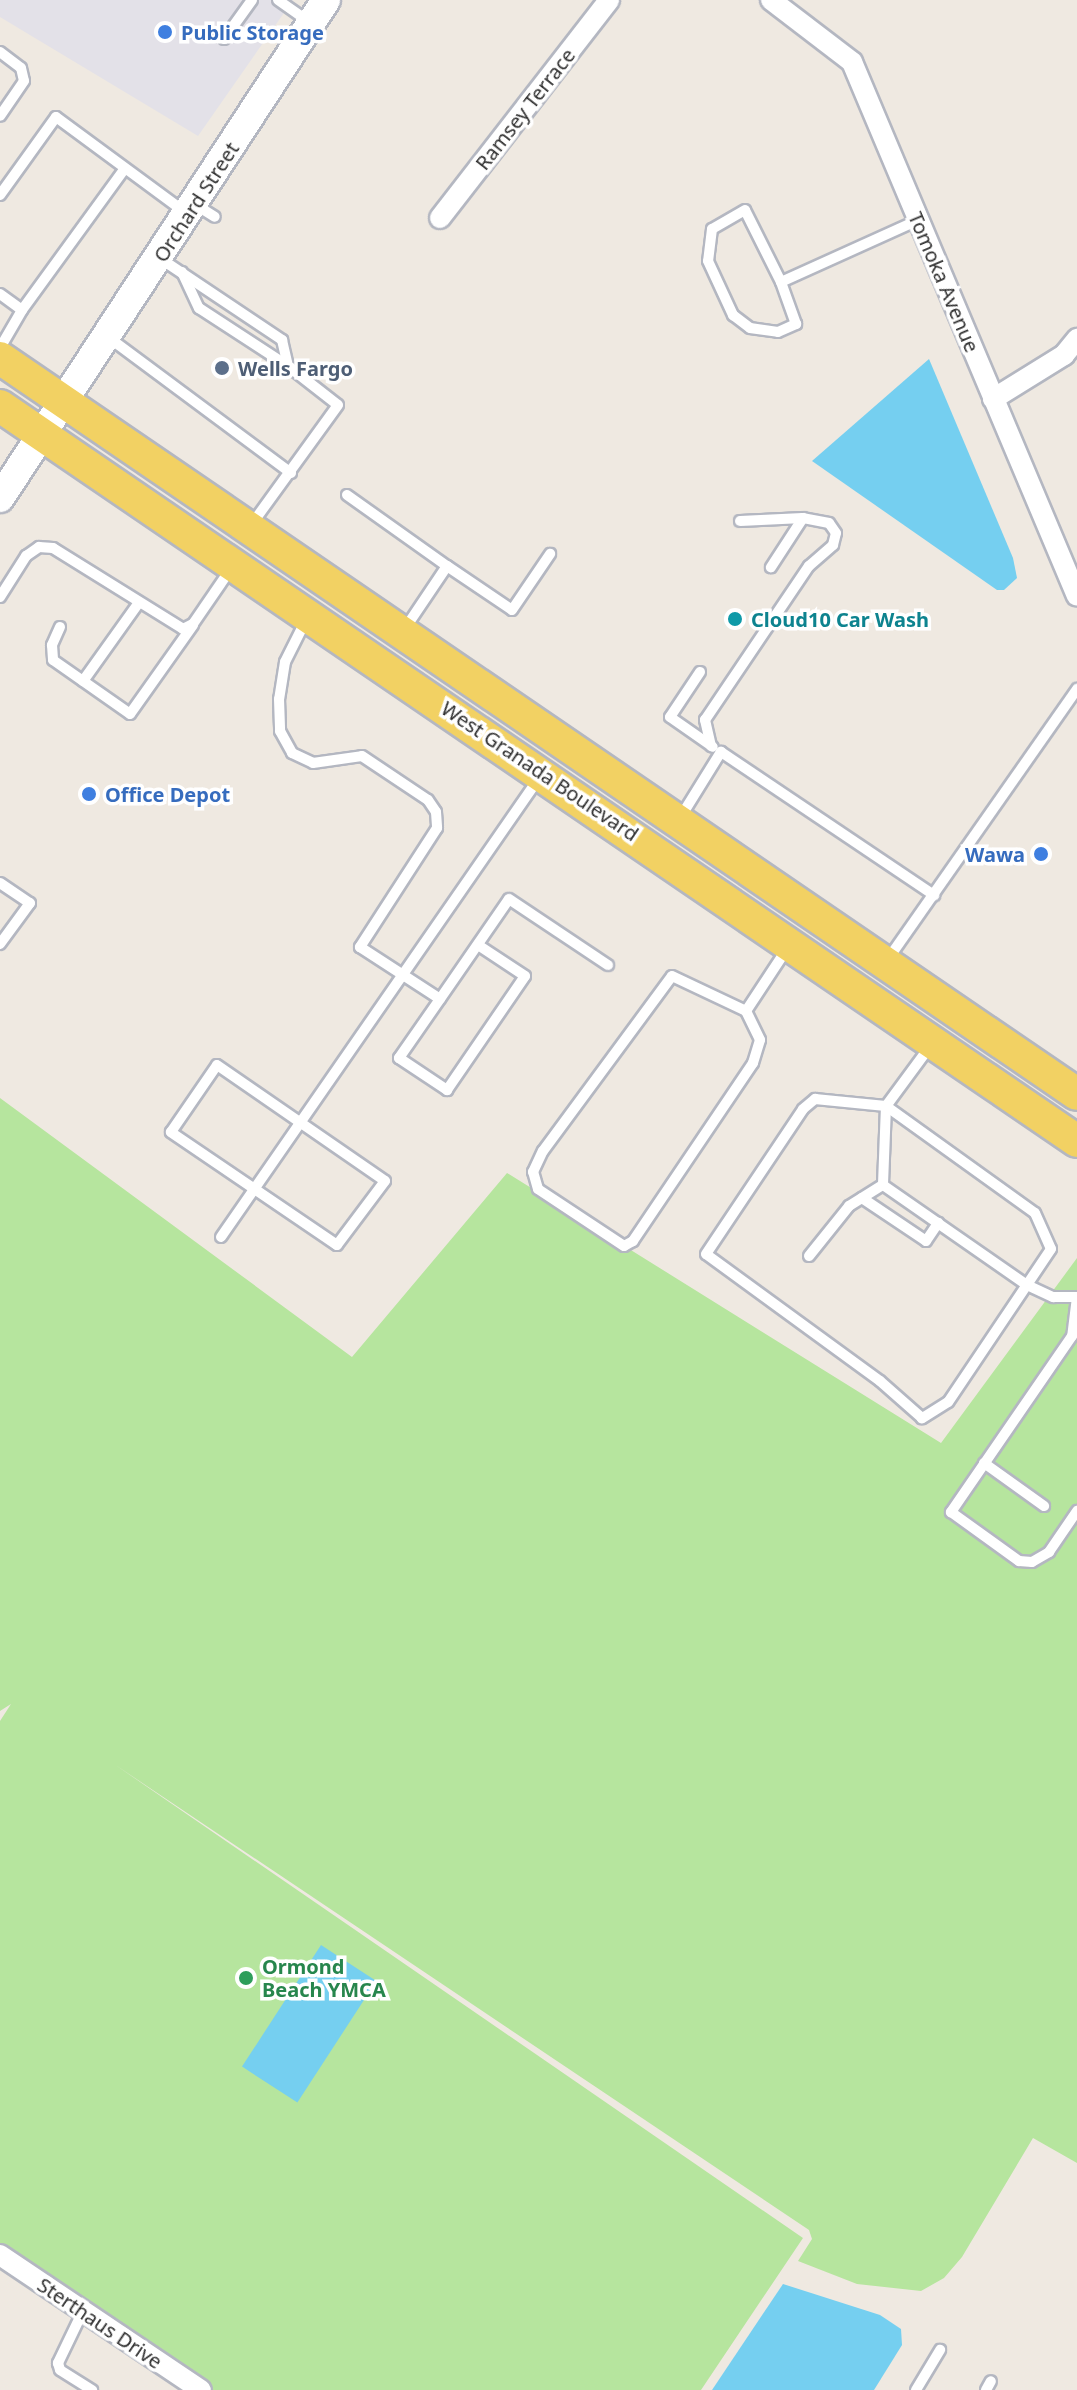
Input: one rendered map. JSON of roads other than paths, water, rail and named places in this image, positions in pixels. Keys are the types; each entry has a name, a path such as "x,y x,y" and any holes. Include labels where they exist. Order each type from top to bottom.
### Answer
{"main road":[{"name":"West Granada Boulevard","path":"0,358 887,961 1077,1094"},
{"name":"West Granada Boulevard","path":"0,406 792,942 1077,1141"}],"street":[{"name":"Ramsey Terrace","path":"440,218 609,0"},
{"name":"Tomoka Avenue","path":"771,0 852,62 1077,596"},
{"name":"Orchard Street","path":"0,498 108,337 171,265 199,212 319,12"},
{"path":"993,399 1064,355 1077,339"},
{"path":"542,773 563,740"},
{"name":"Sterthaus Drive","path":"0,2255 201,2390"}],"lane":[{"path":"224,39 252,0"},
{"path":"278,0 319,12"},
{"path":"0,52 21,68 24,81 0,116"},
{"path":"0,195 56,117 123,171 199,212"},
{"path":"0,348 22,310 123,171"},
{"path":"745,210 781,282 796,324 778,332 750,328 733,315 708,261 712,229 745,210"},
{"path":"781,282 918,220"},
{"path":"171,265 282,340 288,366"},
{"path":"171,265 199,308 288,366 338,405 249,528"},
{"path":"0,294 22,310"},
{"path":"108,337 291,473"},
{"path":"347,495 512,610 550,554"},
{"path":"771,567 803,518"},
{"path":"679,819 716,749 705,720 809,566 833,545 836,533 829,523 803,518 740,521"},
{"path":"0,597 26,556 39,547 53,548 170,625 183,629 193,624"},
{"path":"60,627 52,645 53,660 130,714 233,565"},
{"path":"402,632 447,566"},
{"path":"83,681 138,604"},
{"path":"309,616 285,662 279,699 280,731 292,753 313,763 362,756 428,800 436,812 437,828 360,947 440,999"},
{"path":"700,672 670,717 934,895"},
{"path":"887,961 1077,689"},
{"path":"221,1237 542,773"},
{"path":"0,883 30,903 0,944"},
{"path":"478,945 525,976 447,1090 399,1058 509,899 608,965"},
{"path":"746,1011 792,942"},
{"path":"672,976 746,1011 760,1040 753,1063 633,1241 624,1246 612,1242 538,1189 533,1172 543,1151 664,981 672,976"},
{"path":"883,1185 886,1106 935,1040"},
{"path":"217,1065 385,1181 337,1245 253,1189 171,1132 217,1065"},
{"path":"815,1099 886,1106 1035,1213 1051,1249 948,1402 922,1418 880,1381 706,1254 803,1109 815,1099"},
{"path":"809,1256 862,1198 883,1185"},
{"path":"883,1185 1027,1285 1053,1297 1077,1297 1074,1338 951,1512 1019,1561 1032,1562 1049,1552 1077,1511"},
{"path":"862,1198 926,1241 938,1223"},
{"path":"984,1463 1044,1506"},
{"path":"83,2311 58,2363 60,2370 92,2390"},
{"path":"916,2390 940,2350"}],"water":[{"path":"929,359 1013,558 1017,578 1004,590 997,590 812,461"},
{"path":"321,1945 376,1981 297,2103 242,2067"},
{"path":"783,2284 880,2315 901,2329 902,2345 874,2390 712,2390"}],"place":[{"name":"Public Storage","path":"165,32"},
{"name":"Wells Fargo","path":"222,368"},
{"name":"Cloud10 Car Wash","path":"735,619"},
{"name":"Office Depot","path":"89,794"},
{"name":"Wawa","path":"1041,854"},
{"name":"Ormond Beach YMCA","path":"246,1978"}]}
